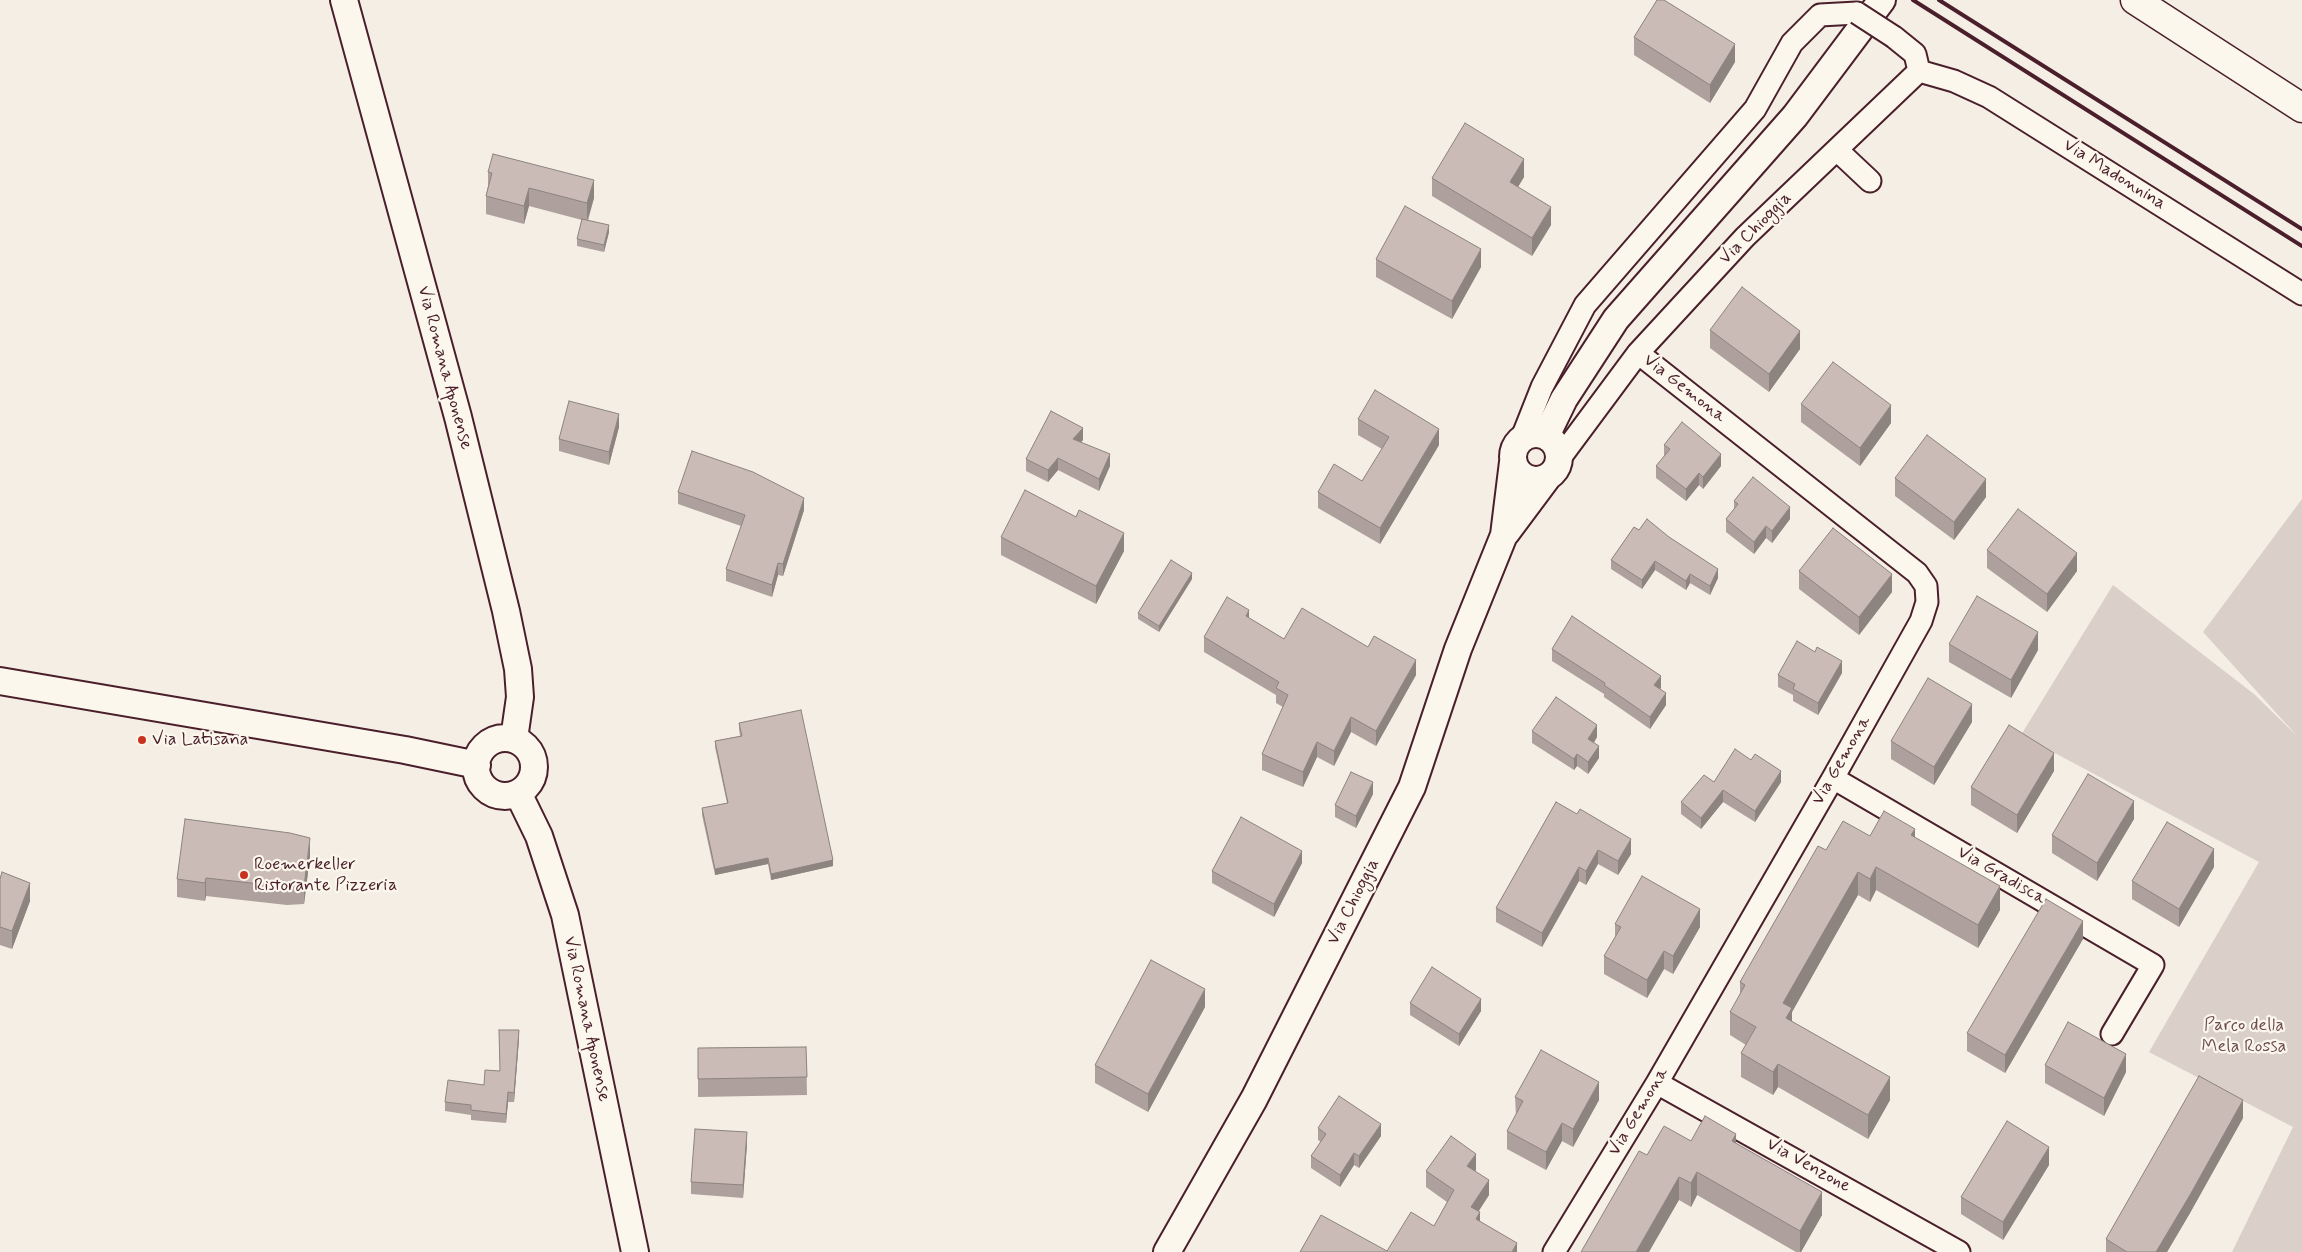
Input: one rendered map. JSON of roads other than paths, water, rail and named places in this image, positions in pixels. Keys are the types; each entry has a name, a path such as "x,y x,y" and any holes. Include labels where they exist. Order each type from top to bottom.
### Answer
{"highway":[{"path":"2135,0 2302,108"}],"street":[{"name":"Via Romana Aponense","path":"344,0 458,417 506,611 518,669 520,697 514,739"},
{"name":"Via Chioggia","path":"1526,446 1564,399 1616,319 1795,116 1882,0"},
{"name":"Via Chioggia","path":"1167,1252 1254,1099 1412,787 1458,649 1504,535 1542,387 1585,305 1755,109 1792,43 1820,14 1857,12 1915,54 1918,71 1745,237 1638,353 1504,535"},
{"name":"Via Madonnina","path":"1918,71 1954,81 1989,97 2302,294"},
{"path":"1837,150 1870,181"},
{"name":"Via Gemona","path":"1554,1252 1657,1083 1833,778 1921,621 1927,602 1926,586 1918,573 1638,353"},
{"path":"1556,444 1553,468 1540,480 1526,478 1520,474 1526,446 1556,444"},
{"path":"0,681 405,750 476,765"},
{"path":"503,738 514,739 524,745 530,754 534,765 532,776 526,786 518,793 507,796 495,794 486,789 478,780 477,758 483,748 492,741 503,738"},
{"name":"Via Gradisca","path":"1833,778 2153,966 2112,1034"},
{"name":"Via Romana Aponense","path":"518,793 539,836 564,915 635,1252"},
{"name":"Via Venzone","path":"1657,1083 1847,1187 1959,1252"}],"railway":[{"path":"1913,0 2302,246"},
{"path":"1939,0 2302,229"}],"place":[{"name":"Via Latisana","path":"142,740"},
{"name":"Roemerkeller Ristorante Pizzeria","path":"244,875"}],"park label":[{"name":"Parco della Mela Rossa","path":"2244,1036"}]}
